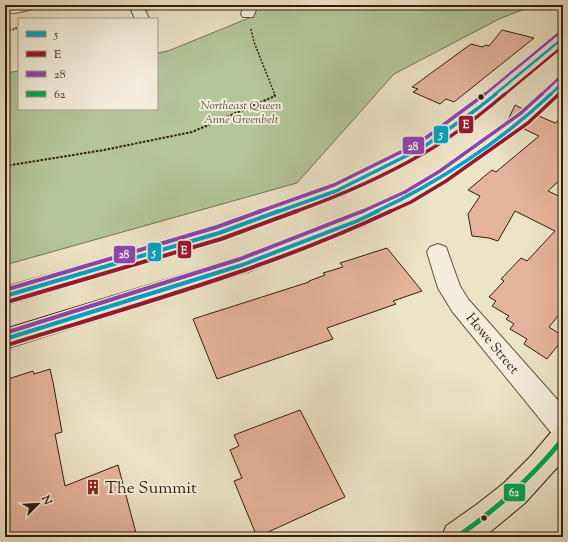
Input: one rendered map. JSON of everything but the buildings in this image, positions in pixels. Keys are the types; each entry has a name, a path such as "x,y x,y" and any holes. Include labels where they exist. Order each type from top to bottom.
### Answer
{"main road":[{"path":"5,296 219,233 336,191 422,148 477,109 563,38"},
{"path":"5,339 242,265 357,221 408,197 443,176 525,118 563,82"},
{"path":"457,537 500,506 527,482 550,457 563,439"}],"street":[{"path":"9,10 32,5"},
{"path":"136,5 142,18"},
{"name":"Howe Street","path":"438,252 449,288 460,304 563,426"}],"path":[{"path":"5,166 104,150 192,132 276,96 254,42 252,7"},
{"path":"9,30 16,29 16,26"}],"green space":[{"name":"Northeast Queen Anne Greenbelt","path":"237,5 536,5 501,18 394,74 297,183 5,265 5,73 18,71 18,110 158,110 158,53 168,51 249,18"}],"transit line":[{"name":"28","path":"5,290 217,227 334,185 419,143 473,104 559,33"},
{"name":"5","path":"5,296 219,233 336,191 422,148 477,109 563,38"},
{"name":"E","path":"7,302 221,239 339,196 425,153 481,114 563,46"},
{"name":"28","path":"5,333 240,259 355,215 405,192 440,171 521,113 559,78"},
{"name":"5","path":"5,339 242,265 357,221 408,197 443,176 525,118 563,82"},
{"name":"E","path":"7,345 244,271 360,226 411,202 446,181 528,123 563,90"},
{"name":"62","path":"457,537 487,516 527,480 563,439"}],"place":[{"name":"The Summit","path":"93,487"}]}
